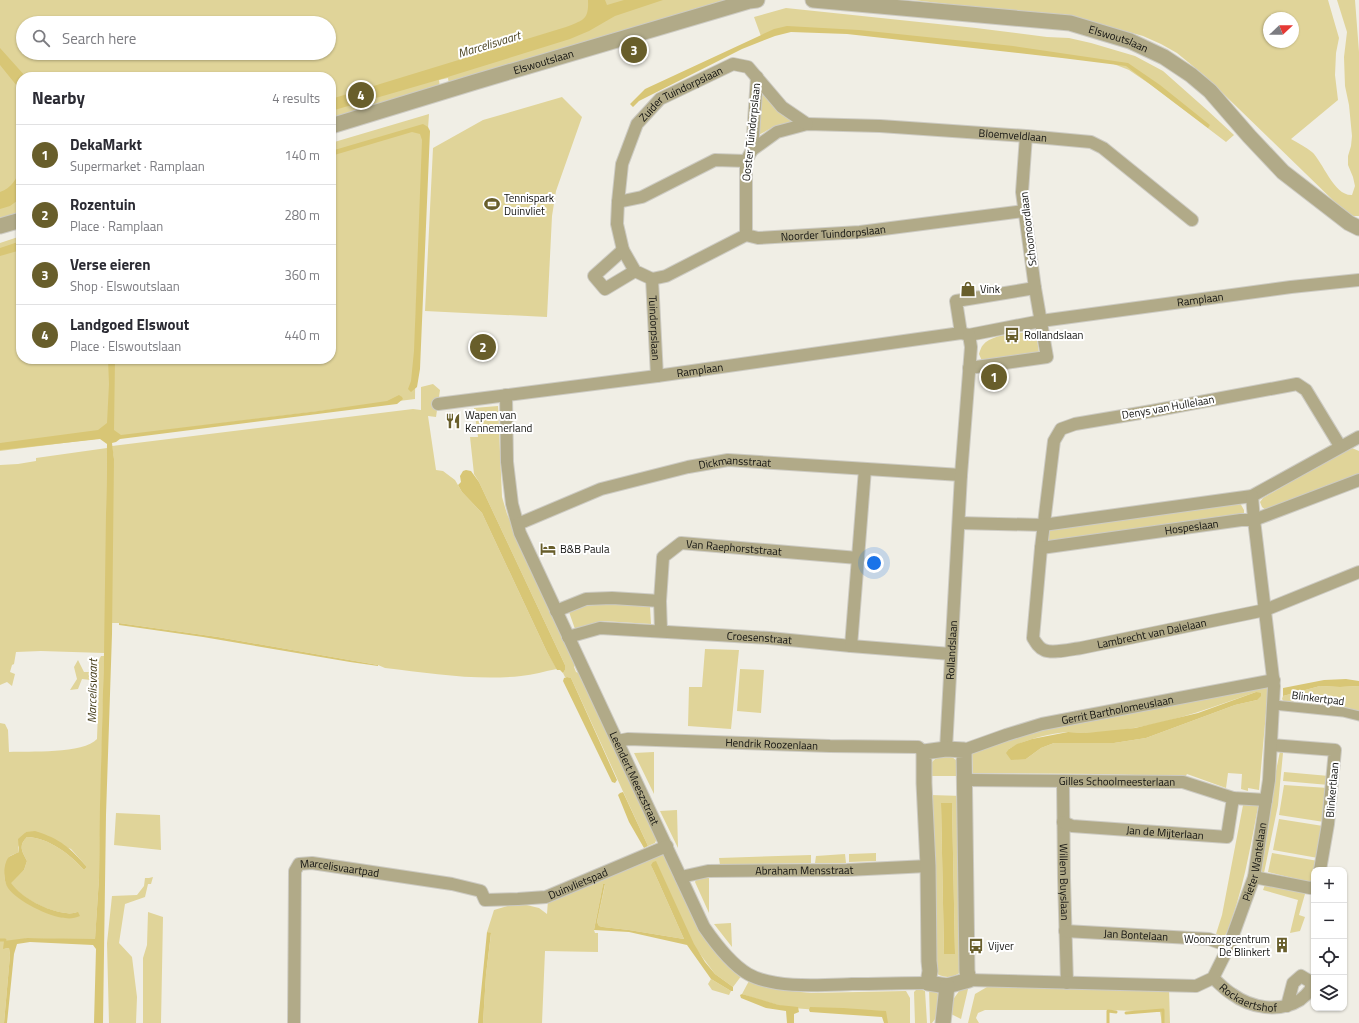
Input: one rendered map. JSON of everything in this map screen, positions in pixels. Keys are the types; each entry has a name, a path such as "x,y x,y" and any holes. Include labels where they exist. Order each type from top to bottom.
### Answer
{"street":[{"name":"Elswoutslaan","path":"336,124 482,79 749,1 757,0"},
{"name":"Elswoutslaan","path":"813,0 1070,23 1130,41 1164,57 1191,75 1210,91 1248,136 1283,172 1349,223 1359,228"},
{"name":"Zuider Tuindorpslaan","path":"635,271 623,250 617,224 622,164 637,124 660,99 733,64 748,67 757,77"},
{"path":"757,77 782,107 807,124"},
{"name":"Ooster Tuindorpslaan","path":"746,235 746,161 752,150 757,77"},
{"name":"Bloemveldlaan","path":"752,150 777,132 807,124 880,126 1091,142 1103,148 1192,220"},
{"name":"Schoonoordlaan","path":"1026,136 1022,192 1041,321"},
{"path":"618,202 642,197 715,160 746,161"},
{"name":"Noorder Tuindorpslaan","path":"746,235 758,238 860,232 1024,211"},
{"path":"0,226 16,221"},
{"path":"623,250 594,276 605,289 635,271 652,279 666,276 746,235"},
{"name":"Tuindorpslaan","path":"652,279 657,376"},
{"name":"Ramplaan","path":"438,404 965,334 1041,321 1291,287 1359,280"},
{"path":"965,334 956,301 1035,288"},
{"path":"969,368 1046,358 1041,321"},
{"name":"Rollandslaan","path":"946,749 971,347 965,334"},
{"name":"Denys van Hullelaan","path":"1043,525 1054,441 1061,429 1075,424 1297,384 1306,390 1340,446"},
{"name":"Leendert Meeszstraat","path":"506,395 507,462 512,504 520,533 709,935 725,954 748,974 781,984 828,985 928,982"},
{"name":"Hospeslaan","path":"959,523 1043,525 1252,496 1340,446 1359,438"},
{"name":"Dickmansstraat","path":"518,524 601,489 688,467 728,460 962,475"},
{"path":"851,646 865,469"},
{"name":"Hospeslaan","path":"1041,548 1241,520 1254,520 1359,480"},
{"name":"Pieter Wantelaan","path":"1213,978 1229,946 1254,877 1269,780 1274,705 1274,680 1252,496"},
{"path":"1041,548 1043,525"},
{"name":"Van Raephorststraat","path":"661,631 660,601 663,557 681,544 858,558"},
{"name":"Lambrecht van Dalelaan","path":"1041,548 1033,638 1038,646 1045,651 1065,651 1076,649 1265,610 1359,572"},
{"path":"556,611 586,599 612,598 660,601"},
{"name":"Croesenstraat","path":"568,637 600,628 769,638 951,654"},
{"name":"Gerrit Bartholomeuslaan","path":"964,750 1042,724 1274,680"},
{"name":"Blinkertpad","path":"1274,705 1343,712 1359,716"},
{"name":"Hendrik Roozenlaan","path":"618,741 628,739 816,746 918,747 924,752"},
{"name":"Blinkertlaan","path":"1271,745 1335,750 1328,824 1321,867"},
{"path":"969,980 967,970 964,750 946,749 924,752 930,971 928,982 947,986 969,980 1196,986 1213,978"},
{"name":"Gilles Schoolmeesterlaan","path":"965,780 1183,782 1233,798 1266,800"},
{"name":"Willem Buyslaan","path":"1063,781 1067,983"},
{"name":"Jan de Mijterlaan","path":"1063,822 1072,826 1227,837 1233,798"},
{"name":"Duinvlietspad","path":"485,900 546,897 667,846"},
{"name":"Marcelisvaartpad","path":"294,1023 295,871 300,864 312,863 452,884 481,891 485,900"},
{"name":"Abraham Mensstraat","path":"681,877 710,871 848,870 928,866"},
{"path":"1254,877 1311,888"},
{"name":"Jan Bontelaan","path":"1065,931 1209,939 1229,946"},
{"name":"Rockaertshof","path":"1213,978 1231,994 1244,1001 1275,1008 1287,1006"},
{"path":"944,1023 947,986"}],"shaded area":[{"path":"0,0 734,0 449,85 448,78 439,80 440,88 336,119 336,72 16,72 16,215 0,220"},
{"path":"588,0 605,0 607,5 624,0 663,0 615,16 589,31 570,39 336,110 336,97 566,27 581,21 586,15"},
{"path":"913,0 1328,0 1339,38 1336,53 1335,75 1338,100 1291,139 1312,152 1334,184 1346,194 1352,195 1355,186 1348,165 1348,156 1352,136 1349,105 1345,86 1344,57 1347,32 1337,0 1355,0 1359,52 1359,216 1353,216 1340,207 1205,76 1177,53 1143,36 1096,23"},
{"path":"786,8 1047,37 1069,38 1091,43 1135,56 1163,71 1234,135 1226,142 1151,85 1129,70 1111,63 850,33 788,31 762,39 754,17"},
{"path":"787,26 859,30 1013,46 1128,63 1160,85 1210,125 1208,128 1126,66 847,34 791,32 775,36 742,49 639,101 633,107 630,104 645,89 774,29"},
{"path":"0,48 22,72 16,72 16,85 0,65"},
{"path":"760,94 765,95 792,122 773,127 757,136"},
{"name":"Tennispark Duinvliet","path":"562,97 582,117 556,191 552,216 547,317 425,311 433,148 483,120"},
{"path":"429,114 416,305 415,399 0,451 0,243 16,238 16,364 336,364 336,142"},
{"path":"423,124 428,127 430,131 420,369 417,387 411,392 408,389 411,381 414,351 422,140 420,134 412,132 336,155 336,150"},
{"path":"16,178 16,202 10,206 0,209 0,192 8,188"},
{"path":"16,243 16,251 0,256 0,248"},
{"path":"1036,332 1039,353 982,361 979,354 982,346 987,341 1008,334"},
{"path":"108,364 115,364 114,430 121,435 318,411 387,401 399,395 403,399 397,404 120,439 112,443 114,459 112,634 106,815 103,1023 94,1023 96,949 93,945 30,942 17,944 14,954 7,1023 4,1023 10,955 9,948 3,949 4,941 27,938 95,939 99,878 107,444 100,439 0,450 0,443 98,430 107,423 109,384"},
{"path":"433,384 440,390 436,417 428,416 436,470 443,471 455,480 462,492 482,513 547,652 557,669 526,675 487,678 436,674 385,668 378,665 218,637 119,623 109,623 104,653 41,651 16,652 14,664 12,665 10,672 15,674 12,686 7,682 0,685 0,465 18,464 36,461 36,458 107,448 106,517 114,459 112,446 413,409 421,410 421,387"},
{"path":"498,406 502,497 507,514 576,662 574,667 576,672 581,674 657,838 655,843 648,846 571,678 565,677 563,673 565,670 565,665 474,474 470,437 478,437 474,408"},
{"path":"1352,448 1359,451 1359,476 1267,511 1262,507 1260,502 1263,498 1347,449"},
{"path":"463,471 471,471 479,482 565,665 565,670 563,673 560,670 557,670 547,652 482,513 462,492 458,485 461,482 460,476"},
{"path":"1240,503 1244,510 1244,515 1047,542 1048,529"},
{"path":"627,604 650,607 651,624 603,621 575,629 569,612 583,606"},
{"path":"119,623 218,637 378,666 203,637 119,625"},
{"path":"705,649 739,650 731,729 688,726 689,687 702,687"},
{"path":"101,656 104,656 99,878 95,940 27,938 3,949 9,948 10,955 4,1023 0,1023 0,723 5,724 8,730 9,752 55,751 90,744 97,739 99,681 82,679 78,689 70,690 77,679 74,667 78,660 84,672 93,672","holes":["26,832 71,849 87,867 84,870 72,858 58,848 43,840 27,837 22,843 22,851 27,861 24,870 10,883 28,899 50,910 68,913 78,912 64,918 30,904 21,899 8,887 5,880 5,871 10,856 19,852 18,847"]},
{"path":"740,669 764,670 761,713 737,711"},
{"path":"564,678 571,678 617,780 615,783 612,782 563,681"},
{"path":"1346,679 1359,681 1359,686 1320,686 1283,696 1283,688 1324,680"},
{"path":"1266,686 1268,691 1259,790 1248,788 1248,791 1241,789 1242,774 1228,773 1226,788 1187,774 1185,777 1179,775 973,773 972,753 1031,729","holes":["1256,692 1257,700 1235,705 1146,738 1114,743 1054,743 1041,748 1026,759 1009,749 1030,740 1052,734 1067,732 1103,732 1150,725 1196,713"]},
{"path":"1320,686 1359,686 1359,713 1310,704 1302,696 1291,703 1285,703 1282,699 1283,696"},
{"path":"1256,692 1261,693 1261,696 1257,700 1235,705 1146,738 1114,743 1054,743 1041,748 1026,759 1011,760 1006,753 1017,744 1032,739 1068,732 1086,733 1135,728 1198,713"},
{"path":"1280,751 1290,752 1283,753 1278,805 1264,873 1260,871"},
{"path":"654,752 654,794 634,753"},
{"path":"945,755 950,756 958,762 961,776 929,776 932,762"},
{"path":"1284,772 1329,776 1329,785 1283,781"},
{"path":"1284,785 1328,788 1324,822 1279,815"},
{"path":"623,792 648,846 644,848 629,822 618,795"},
{"path":"930,795 963,796 961,972 954,976 947,977 940,976 933,972","holes":["941,803 952,803 955,954 944,954"]},
{"path":"1244,800 1259,802 1237,904 1225,937 1216,934 1222,915"},
{"path":"941,803 952,803 955,954 944,954"},
{"path":"677,810 678,848 660,811"},
{"path":"116,813 160,815 161,850 114,845"},
{"path":"1279,819 1323,826 1318,858 1273,850"},
{"path":"35,831 52,837 64,845 87,867 84,870 66,853 43,840 27,837 22,843 22,851 27,861 24,870 11,883 28,899 43,907 59,912 78,912 80,916 72,918 58,917 34,908 18,898 6,885 4,869 6,861 12,855 19,852 18,839 26,832"},
{"path":"876,853 876,861 849,862 849,854"},
{"path":"1272,853 1318,861 1317,867 1311,867 1311,881 1309,882 1268,872"},
{"path":"662,854 667,858 700,928 713,949 727,964 742,975 733,987 715,974 694,946 651,865 684,939 599,926 597,922 605,885 603,884 594,930 595,933 598,933 598,952 545,951 542,1023 483,1023 486,975 491,934 487,932 494,910 518,903 539,908 547,914 548,900"},
{"path":"845,854 846,863 815,863 816,856"},
{"path":"811,855 811,863 720,865 719,858"},
{"path":"656,861 694,944 705,962 715,974 733,987 733,991 711,979 687,945 629,932 594,930 603,884 605,884 597,922 599,926 684,939 651,865"},
{"path":"709,876 709,913 695,882 697,877"},
{"path":"153,877 151,884 148,884 145,897 125,904 119,943 132,957 137,997 136,1023 109,1023 107,943 112,896 137,895 144,886 145,878"},
{"path":"1266,882 1298,889 1305,894 1299,915 1305,917 1300,931 1290,933 1298,900 1263,890"},
{"path":"148,912 163,917 161,1023 143,1023 143,958 147,945"},
{"path":"731,923 732,947 714,924"},
{"path":"487,932 491,933 486,975 483,1023 478,1023"},
{"path":"711,979 731,991 729,995 712,990 708,984"},
{"path":"750,979 781,990 811,993 906,991 910,998 910,1023 886,1023 885,1011 811,1010 770,1003 742,994"},
{"path":"962,987 968,989 961,1019 951,1014 952,1001"},
{"path":"987,987 1169,988 1170,1023 1162,1023 1160,1012 1110,1010 985,1010 978,1013 976,1018 979,1023 968,1023 975,994"},
{"path":"918,988 925,991 927,1023 915,1023 914,992"},
{"path":"929,988 935,989 941,1003 939,1014 932,1023 930,1023"},
{"path":"742,994 779,1005 798,1007 799,1012 794,1014 794,1023 787,1023 786,1011 766,1008 741,998 740,995"},
{"path":"810,1007 886,1011 888,1023 884,1023 882,1017 810,1012"}],"waterway":[{"path":"0,940 5,940"},
{"path":"1126,1013 1163,1010 1163,1023"},
{"path":"1108,1023 1108,1011 1116,1012"}],"place":[{"name":"Verse eieren","path":"634,50"},
{"name":"Landgoed Elswout","path":"361,95"},
{"name":"Tennispark Duinvliet","path":"492,204"},
{"name":"Vink","path":"968,289"},
{"name":"Rollandslaan","path":"1012,335"},
{"name":"Rozentuin","path":"483,347"},
{"name":"DekaMarkt","path":"994,377"},
{"name":"Wapen van Kennemerland","path":"453,421"},
{"name":"B&B Paula","path":"548,549"},
{"name":"Woonzorgcentrum De Blinkert","path":"1282,945"},
{"name":"Vijver","path":"976,946"}],"water label":[{"name":"Marcelisvaart","path":"489,44"},
{"name":"Marcelisvaart","path":"92,691"}]}
